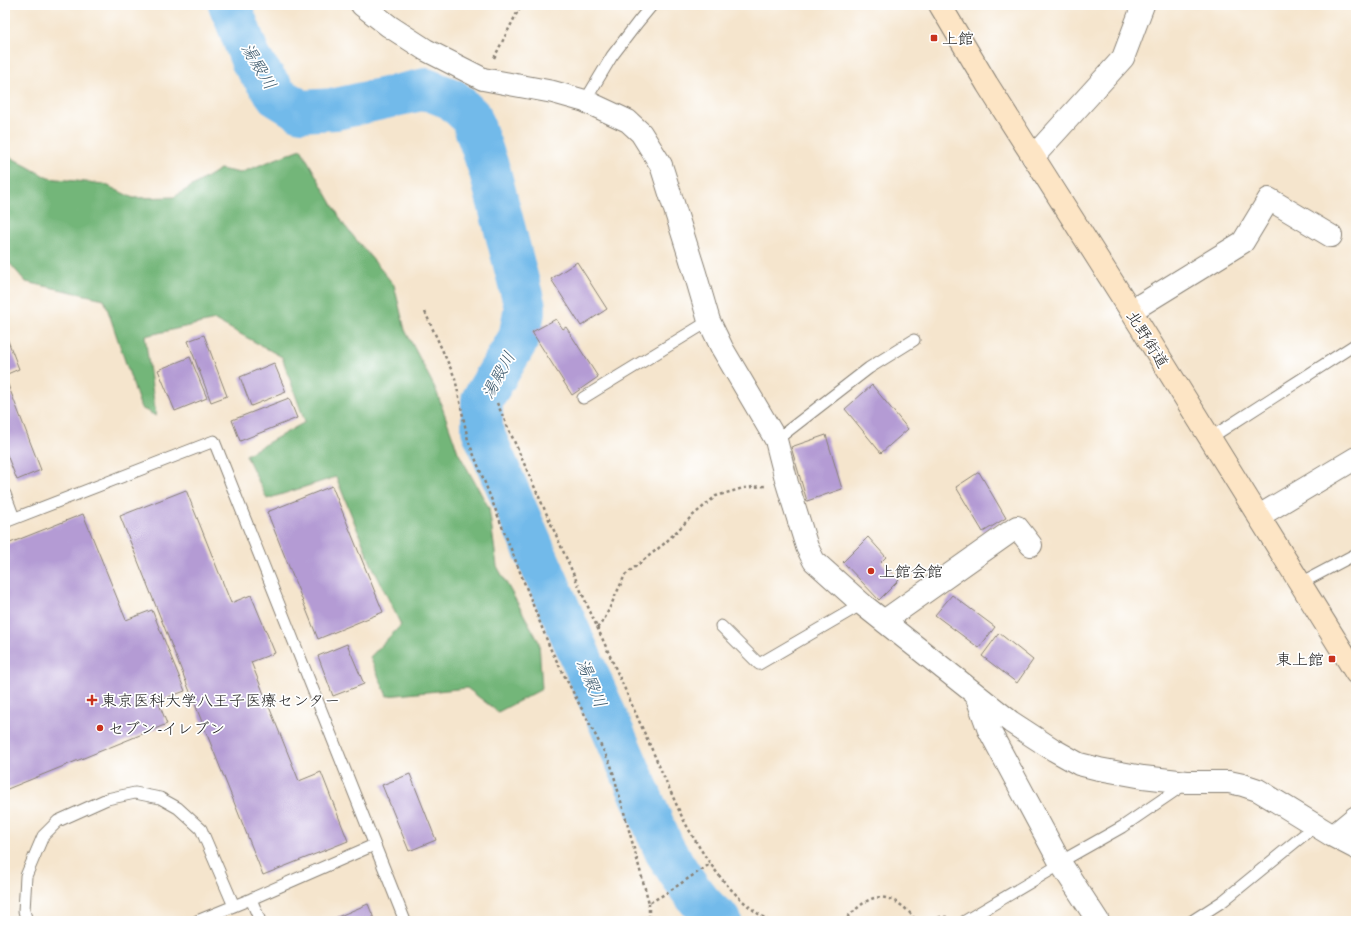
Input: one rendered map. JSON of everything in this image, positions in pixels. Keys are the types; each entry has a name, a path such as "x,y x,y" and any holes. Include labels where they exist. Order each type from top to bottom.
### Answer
{"main road":[{"name":"北野街道","path":"940,5 987,84 1301,583 1354,663"}],"street":[{"path":"362,5 389,26 426,50 483,79 553,92 585,101 628,122 641,133 661,165 709,321 722,348 776,440 787,483 807,547 814,561 862,604 1011,722 1054,750 1079,764 1136,776 1187,782 1229,782 1258,790 1324,831 1356,848"},
{"path":"1033,157 1123,58 1143,5"},
{"path":"1131,311 1243,242 1269,199 1331,236"},
{"path":"1259,516 1356,458"},
{"path":"884,621 1017,527 1031,545"},
{"path":"976,695 988,728 1061,863 1098,921"},
{"path":"1324,831 1356,817"}],"lane":[{"path":"585,101 612,56 652,5"},
{"path":"583,398 709,321"},
{"path":"776,440 869,368 914,340"},
{"path":"1210,438 1356,344"},
{"path":"5,494 10,520 214,441 405,921"},
{"path":"1301,583 1356,554"},
{"path":"721,626 759,664 862,604"},
{"path":"965,921 1122,827 1187,782"},
{"path":"26,921 24,911 26,876 43,836 58,821 107,799 135,793 160,798 178,808 201,829 234,906"},
{"path":"1192,921 1324,831"},
{"path":"197,921 374,845"},
{"path":"251,899 260,921"}],"path":[{"path":"483,79 521,5"},
{"path":"425,312 455,378 468,440 550,648 611,765 649,903 649,921"},
{"path":"497,403 682,817 710,864 723,880 747,906 769,921"},
{"path":"597,628 604,620 625,575 665,543 691,517 716,496 743,488 787,483"},
{"path":"649,903 710,864"},
{"path":"843,921 868,901 879,898 891,900 900,904 916,921"},
{"path":"933,921 940,917 950,918 953,921"}],"green space":[{"path":"301,149 344,225 394,285 405,330 436,390 458,452 489,508 497,566 539,642 542,689 498,712 467,688 387,696 370,657 401,625 370,561 336,477 267,499 246,455 305,422 282,357 215,320 145,336 156,416 141,408 104,299 26,282 5,258 5,154 48,178 104,184 133,198 174,197 220,169 240,173"}],"building":[{"path":"577,262 607,309 581,326 551,279"},
{"path":"556,319 563,329 566,327 598,377 572,395 532,332"},
{"path":"5,333 19,369 5,375"},
{"path":"204,335 227,396 211,402 188,341"},
{"path":"190,357 207,398 175,411 158,370"},
{"path":"274,363 286,392 251,406 240,377"},
{"path":"5,377 41,470 17,480 5,450"},
{"path":"872,385 908,429 881,453 845,409"},
{"path":"289,398 297,418 240,441 232,420"},
{"path":"826,435 842,489 807,501 791,447"},
{"path":"979,472 1006,518 983,532 956,487"},
{"path":"332,486 383,612 318,639 267,512"},
{"path":"186,490 231,603 251,595 275,653 251,662 299,781 321,772 348,841 263,875 120,516"},
{"path":"83,514 126,620 152,610 185,691 158,701 167,724 5,790 5,545"},
{"name":"上館会館","path":"868,537 886,557 881,562 899,580 879,600 843,562"},
{"path":"952,595 995,627 979,648 935,615"},
{"path":"999,633 1033,660 1017,683 982,656"},
{"path":"347,644 364,684 333,696 318,656"},
{"path":"410,774 436,840 409,851 382,785"},
{"path":"368,904 375,921 328,921"}],"waterway":[{"name":"湯殿川","path":"229,5 251,60 278,97 301,111 336,109 426,89 452,99 471,117 490,172 525,307 519,338 482,400 482,430 665,851 697,898 721,921"}],"place":[{"name":"上館","path":"934,38"},
{"name":"上館会館","path":"871,571"},
{"name":"東上館","path":"1332,659"},
{"name":"東京医科大学八王子医療センター","path":"92,700"},
{"name":"セブン-イレブン","path":"100,728"}]}
